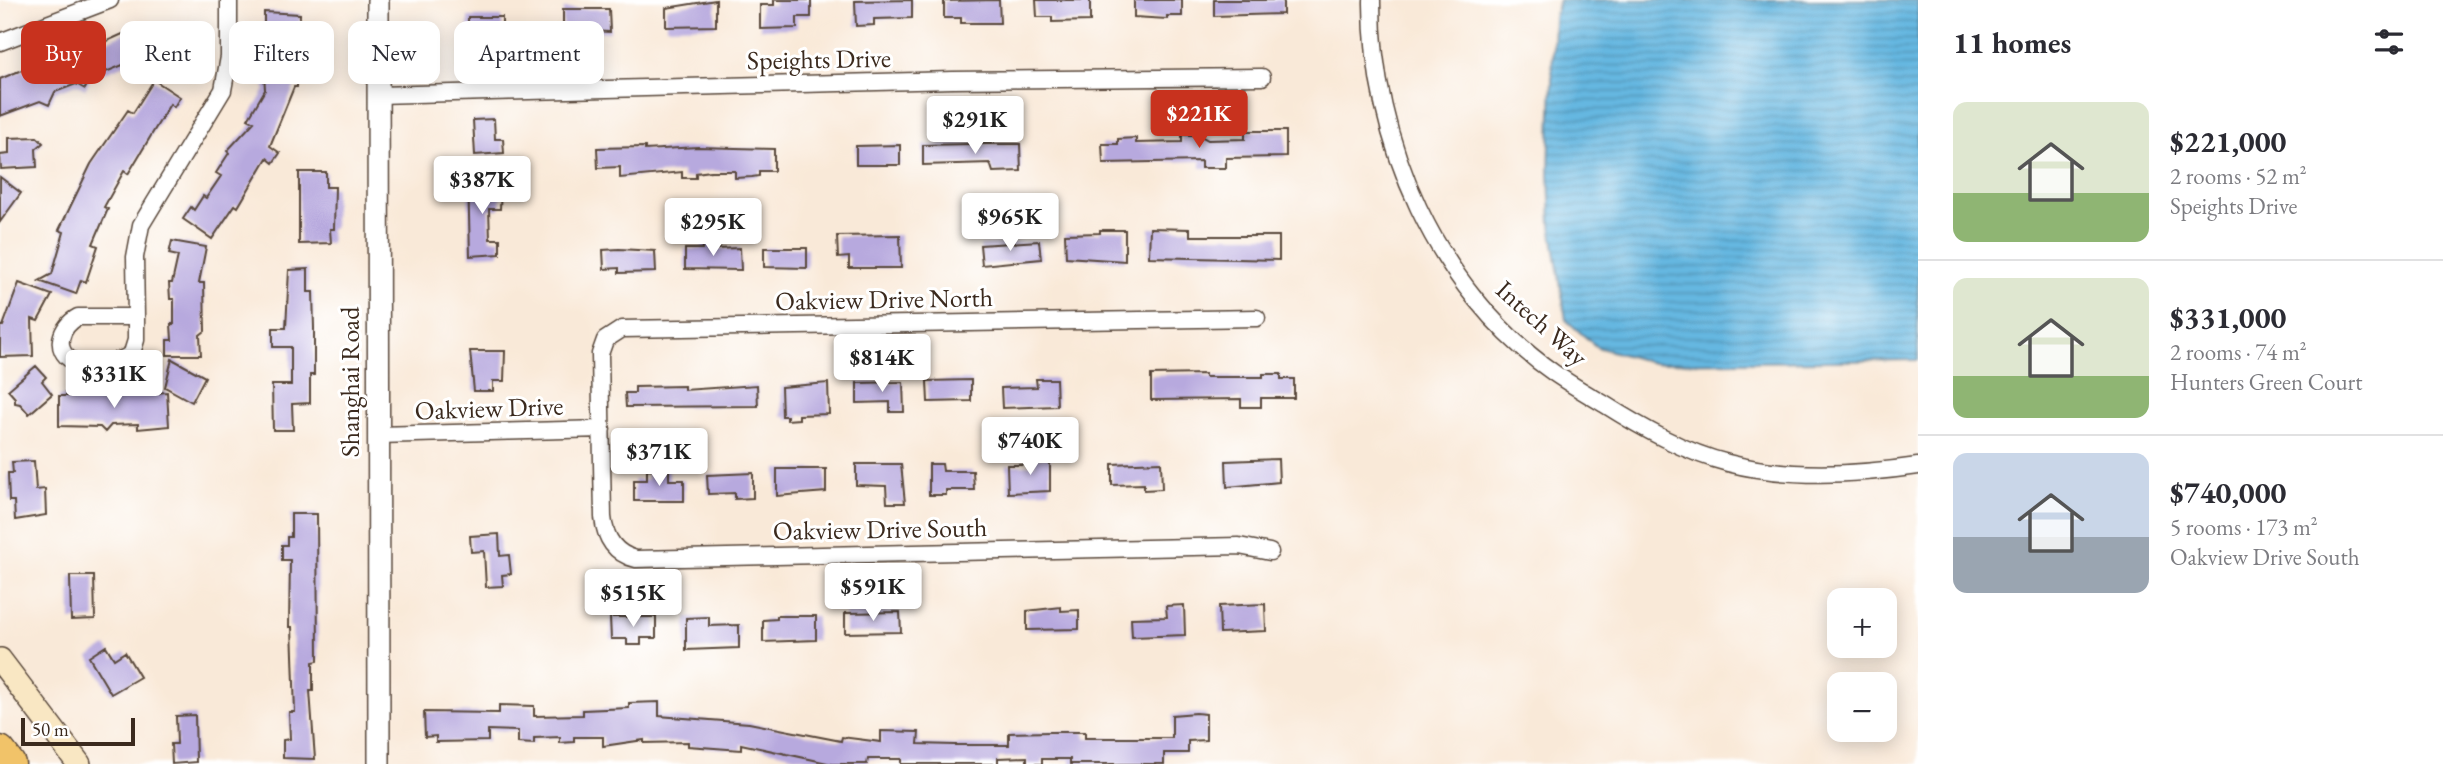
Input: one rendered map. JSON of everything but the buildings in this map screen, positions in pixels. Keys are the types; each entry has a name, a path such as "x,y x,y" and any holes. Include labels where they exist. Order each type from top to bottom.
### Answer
{"highway":[{"path":"0,751 10,764"}],"main road":[{"path":"0,660 79,764"}],"street":[{"path":"0,42 110,0"},
{"path":"135,317 75,319 61,334 64,352 77,362 124,360 135,347 135,317 135,250 141,225 223,90 229,57 229,0"},
{"name":"Shanghai Road","path":"378,0 379,764"},
{"name":"Intech Way","path":"1372,0 1376,65 1386,118 1411,191 1431,232 1465,284 1504,329 1552,372 1633,422 1708,458 1731,464 1794,472 1867,474 1918,466"},
{"name":"Speights Drive","path":"378,95 953,80 1262,77"},
{"name":"Oakview Drive North","path":"602,429 602,347 607,338 622,329 1258,318"},
{"name":"Oakview Drive","path":"378,435 602,429"},
{"name":"Oakview Drive South","path":"602,429 605,530 610,542 629,557 1239,546 1270,552"}],"water":[{"path":"1559,0 1918,0 1918,360 1653,363 1597,347 1566,320 1551,225 1549,173 1554,18"}]}
